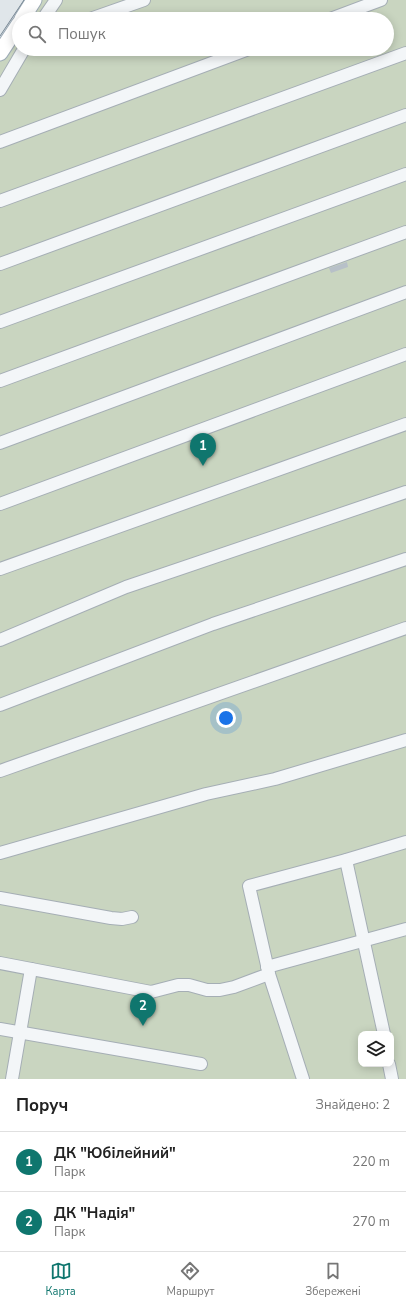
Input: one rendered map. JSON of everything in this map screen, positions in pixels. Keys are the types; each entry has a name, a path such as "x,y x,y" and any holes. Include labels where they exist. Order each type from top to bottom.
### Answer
{"main road":[{"path":"26,12 34,0"},
{"path":"0,53 12,35"}],"street":[{"path":"47,12 56,0"},
{"path":"110,12 144,0"},
{"path":"349,12 381,0"},
{"path":"0,201 406,53"},
{"path":"0,90 20,56"},
{"path":"0,142 230,56"},
{"path":"0,264 406,115"},
{"path":"0,322 406,174"},
{"path":"0,381 406,232"},
{"path":"0,443 406,292"},
{"path":"0,504 406,354"},
{"path":"0,569 406,424"},
{"path":"0,640 126,587 406,492"},
{"path":"0,705 198,629 406,559"},
{"path":"0,771 406,628"},
{"path":"0,853 206,794 275,779 406,740"},
{"path":"303,1079 268,970 249,886 406,842"},
{"path":"346,860 383,1031"},
{"path":"0,898 111,918 122,919 132,917"},
{"path":"0,963 151,992 178,985 189,985 207,990 220,990 234,987 268,970 406,929"},
{"path":"12,1079 31,969"},
{"path":"0,1029 201,1064"},
{"path":"390,1067 392,1079"}],"green space":[{"path":"34,0 406,0 406,1079 0,1079 0,53 12,35 12,56 394,56 394,12 26,12"}],"building":[{"path":"347,262 348,267 331,273 329,268"}],"tram line":[{"path":"16,12 24,0"},
{"path":"0,36 12,18"}],"place":[{"name":"ДК \"Юбілейний\"","path":"203,466"},
{"name":"ДК \"Надія\"","path":"143,1026"}]}
